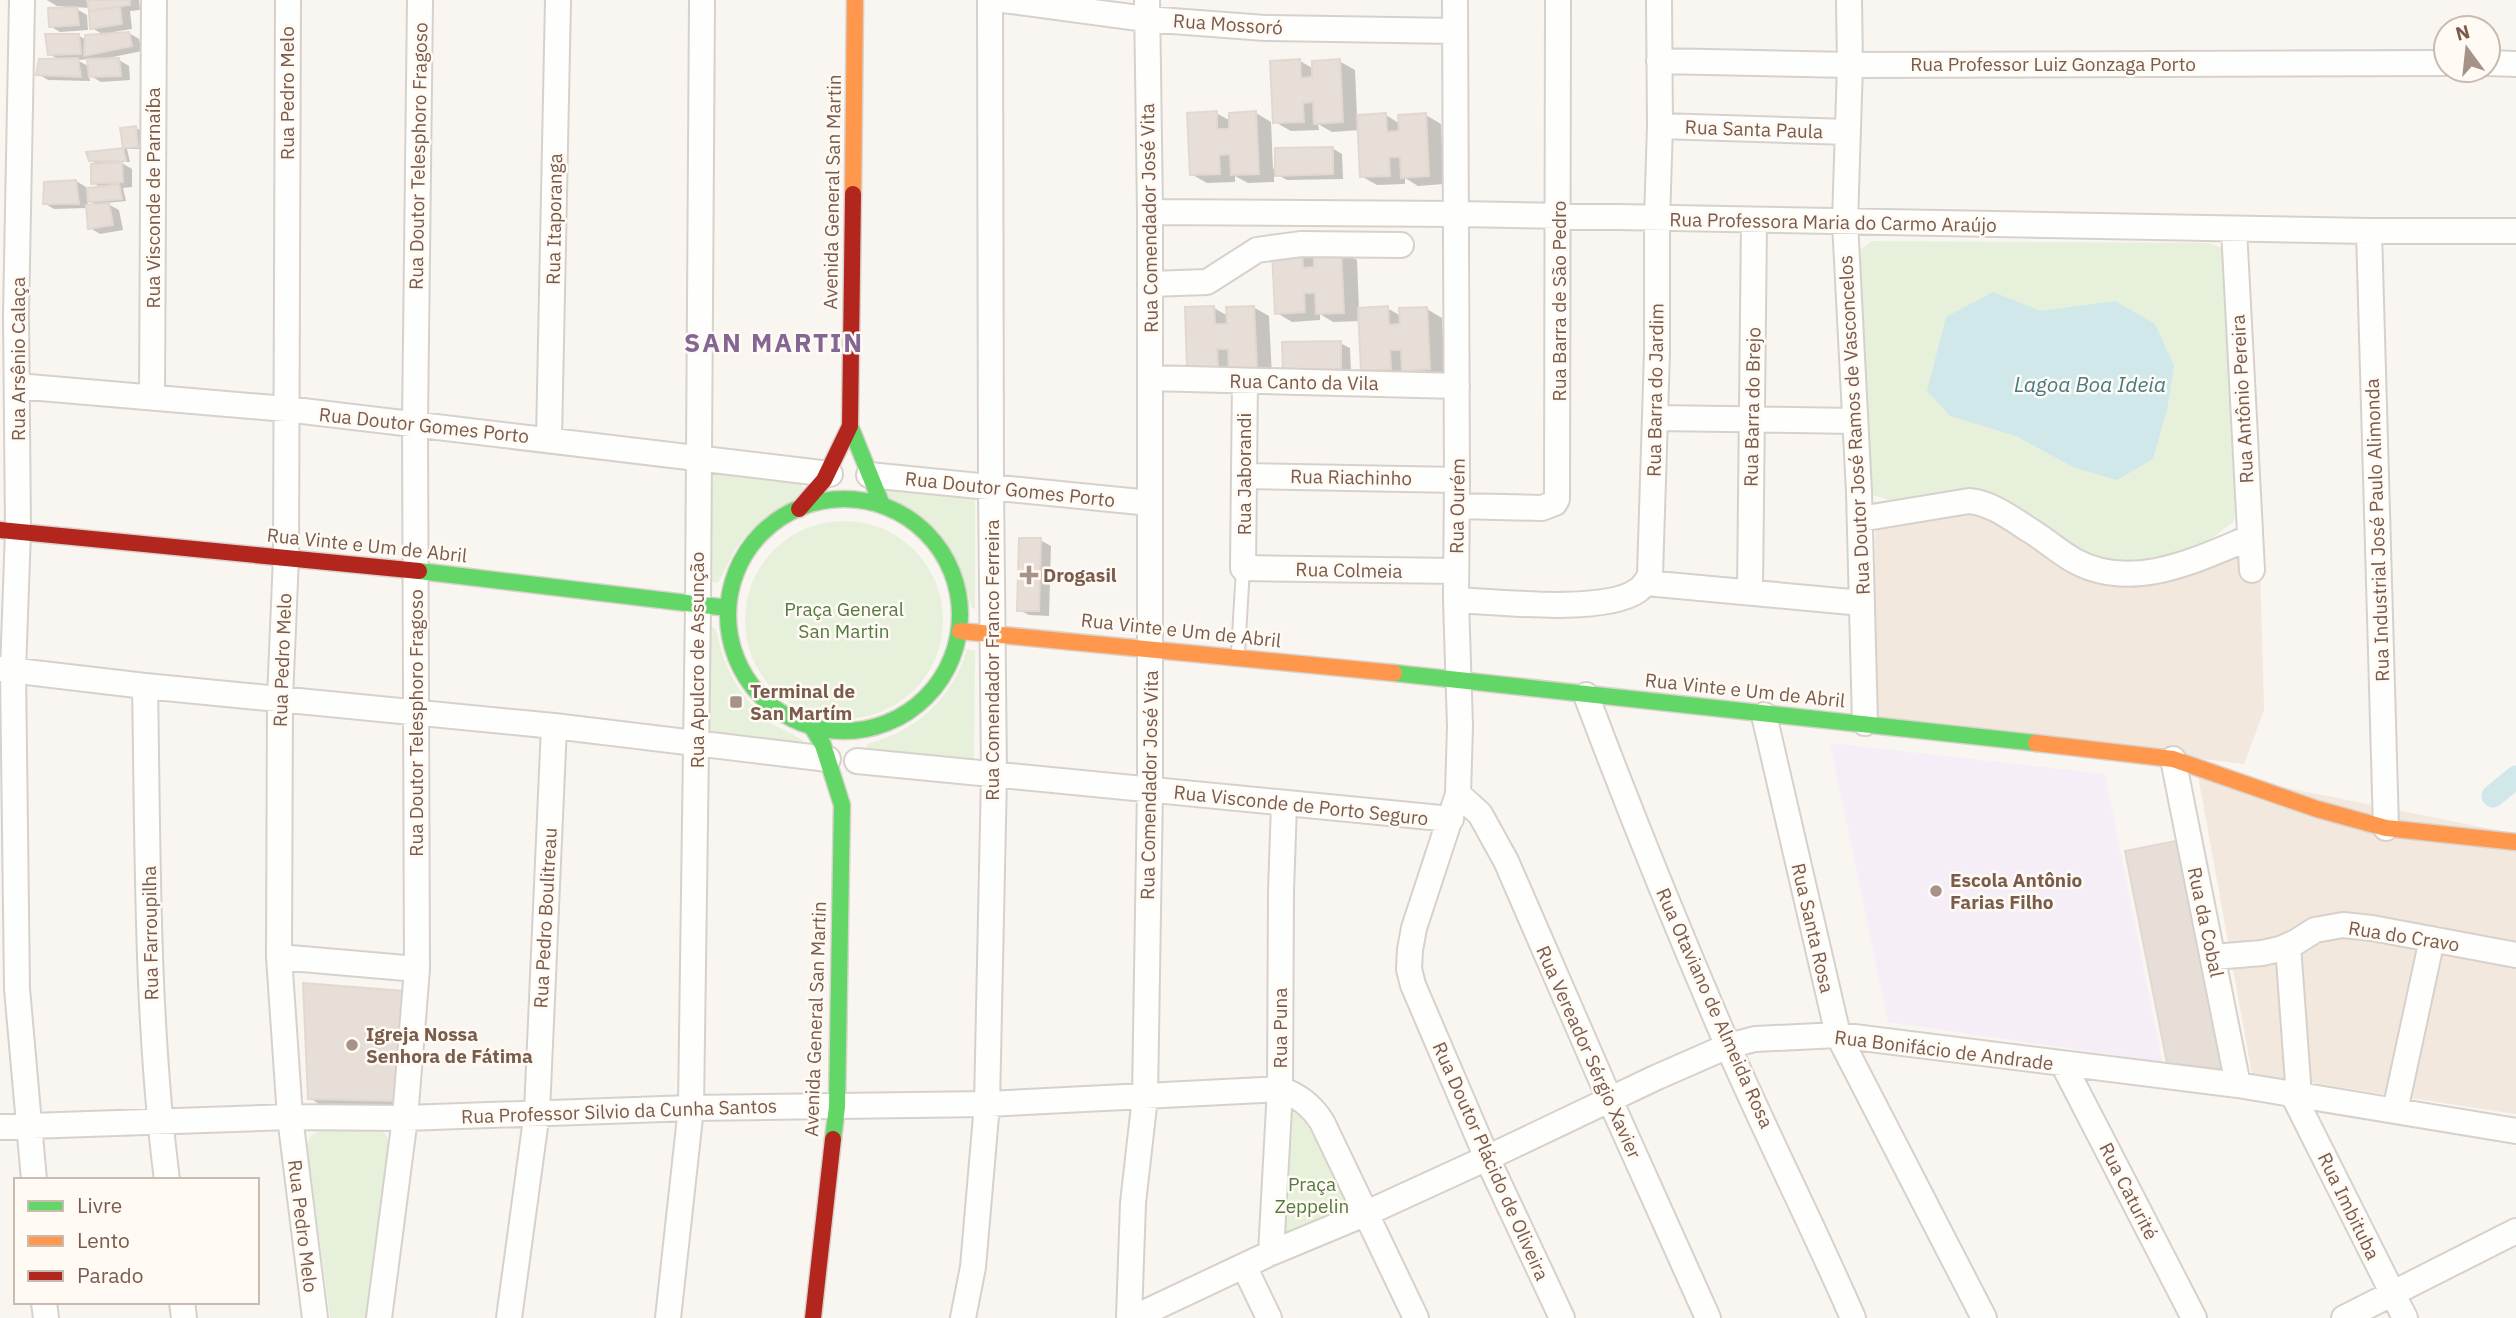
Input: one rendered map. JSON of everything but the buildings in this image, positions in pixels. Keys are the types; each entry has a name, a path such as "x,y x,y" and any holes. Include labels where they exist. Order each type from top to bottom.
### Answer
{"main road":[{"name":"Avenida General San Martin","path":"855,0 850,426 882,505"},
{"name":"Avenida General San Martin","path":"799,509 814,496 830,474 850,426"},
{"path":"840,499 882,505 906,517 927,533 943,554 955,578 960,604 960,631 953,656 941,680 906,714 886,723 849,731 812,727 788,717 766,702 749,682 736,660 729,635 728,608 732,583 742,559 758,538 777,521 799,509 840,499"},
{"name":"Rua Vinte e Um de Abril","path":"9,530 414,570 728,608"},
{"name":"Rua Vinte e Um de Abril","path":"960,631 1457,679 1764,715 1865,723 2173,760 2317,809 2386,828 2516,842"},
{"name":"Avenida General San Martin","path":"842,805 857,761 869,738 886,723"},
{"name":"Avenida General San Martin","path":"812,727 828,759 842,805 837,1107 813,1318"}],"street":[{"name":"Rua Arsênio Calaça","path":"22,0 17,386 9,425 7,670 17,989 34,1178"},
{"name":"Rua Visconde de Parnaíba","path":"152,397 154,0"},
{"name":"Rua Pedro Melo","path":"288,0 286,557 280,699 279,957 290,1117 315,1318"},
{"name":"Rua Doutor Telesphoro Fragoso","path":"379,1318 405,1118 416,969 414,570 420,0"},
{"name":"Rua Itaporanga","path":"549,439 558,0"},
{"name":"Rua Apulcro de Assunção","path":"668,1318 691,1108 697,743 702,0"},
{"name":"Rua Comendador Franco Ferreira","path":"963,1318 973,1267 987,1104 994,775 990,0"},
{"name":"Rua Mossoró","path":"1003,0 1147,9 1265,28 1455,31"},
{"name":"Rua Ourém","path":"1420,1003 1409,969 1410,950 1458,794 1460,726 1455,600 1455,0"},
{"name":"Rua Barra de São Pedro","path":"1457,506 1542,508 1555,503 1557,499 1558,0"},
{"name":"Rua Barra do Jardim","path":"1646,583 1652,562 1656,418 1659,0"},
{"name":"Rua Doutor José Ramos de Vasconcelos","path":"1849,0 1850,65 1845,222 1860,519 1865,723"},
{"name":"Rua Comendador José Vita","path":"1131,1318 1133,1203 1145,1097 1150,789 1150,212 1147,9"},
{"name":"Rua Professor Luiz Gonzaga Porto","path":"1659,61 1850,65 2432,63"},
{"name":"Rua Santa Paula","path":"1660,126 1848,132"},
{"name":"Rua Professora Maria do Carmo Araújo","path":"1150,212 1457,214 2234,229 2516,231"},
{"name":"Rua Barra do Brejo","path":"1750,592 1754,221"},
{"name":"Rua Antônio Pereira","path":"2234,229 2252,570"},
{"name":"Rua Industrial José Paulo Alimonda","path":"2369,231 2386,828"},
{"path":"1150,284 1207,282 1258,250 1301,244 1401,245"},
{"name":"Rua Canto da Vila","path":"1150,378 1457,386"},
{"name":"Rua Jaborandi","path":"1243,568 1245,381"},
{"name":"Rua Doutor Gomes Porto","path":"17,386 286,409 830,474"},
{"path":"1656,418 1855,421"},
{"name":"Rua Doutor Gomes Porto","path":"869,475 1150,503"},
{"name":"Rua Riachinho","path":"1244,476 1457,480"},
{"name":"Rua Doutor José Ramos de Vasconcelos","path":"1860,519 1969,501 1983,503 2050,543 2076,562 2119,573 2168,569 2249,538"},
{"name":"Rua Colmeia","path":"1243,568 1456,571"},
{"path":"1455,600 1567,604 1604,602 1625,597 1646,583 1862,603"},
{"path":"7,670 554,726 828,759"},
{"name":"Rua Farroupilha","path":"145,686 153,1024 167,1178"},
{"name":"Rua Otaviano de Almeida Rosa","path":"1586,695 1728,1046 1821,1242 1853,1318"},
{"name":"Rua Santa Rosa","path":"1764,715 1838,1035 1984,1318"},
{"name":"Rua Pedro Boulitreau","path":"509,1318 537,1112 554,726"},
{"name":"Rua da Cobal","path":"2173,760 2238,1085"},
{"name":"Rua Visconde de Porto Seguro","path":"857,761 1451,820"},
{"name":"Rua Vereador Sérgio Xavier","path":"1458,794 1480,814 1506,860 1708,1318"},
{"name":"Rua Puna","path":"1270,1253 1280,1089 1284,804"},
{"name":"Rua do Cravo","path":"2214,957 2262,953 2288,946 2315,930 2343,925 2516,955"},
{"path":"2395,1111 2432,939"},
{"path":"2288,946 2296,1095"},
{"path":"279,957 416,969"},
{"name":"Rua Doutor Plácido de Oliveira","path":"1420,1003 1487,1158 1562,1318"},
{"name":"Rua Bonifácio de Andrade","path":"1131,1318 1270,1253 1367,1213 1728,1046 1755,1039 1838,1035 2238,1085 2516,1132"},
{"name":"Rua Caturité","path":"2063,1064 2194,1318"},
{"path":"1280,1089 1297,1095 1316,1114 1367,1213 1416,1318"},
{"name":"Rua Professor Silvio da Cunha Santos","path":"0,1127 290,1117 405,1118 691,1108 987,1104 1280,1089"},
{"name":"Rua Imbituba","path":"2296,1095 2405,1318"},
{"path":"2344,1318 2516,1231"},
{"path":"1244,1266 1269,1318"}],"lane":[{"path":"1238,657 1243,568"}],"shaded area":[{"path":"1970,502 2154,567 2259,530 2264,710 2244,764 1875,718 1875,511"},
{"path":"1830,743 2105,774 2162,1062 1888,1022"},
{"path":"2197,770 2516,834 2516,1114 2252,1074"}],"green space":[{"path":"1871,241 2208,243 2223,248 2228,257 2235,516 2233,522 2204,544 2166,563 2094,562 2004,507 1906,505 1870,494 1858,252"},
{"path":"714,472 801,481 805,493 771,515 747,535 734,552 719,581 715,583 709,579 710,475"},
{"path":"880,487 975,498 975,609 971,607 958,566 944,542 925,521 890,499"},
{"name":"Praça General San Martin","path":"844,521 882,529 914,550 935,582 943,620 935,658 914,690 882,711 844,719 806,711 774,690 753,658 745,620 753,582 774,550 806,529"},
{"path":"710,626 716,629 723,657 743,694 773,724 806,744 708,733 707,628"},
{"path":"967,649 975,651 974,760 867,748 867,744 902,731 930,710 952,683"},
{"name":"Praça Zeppelin","path":"1292,1107 1315,1135 1348,1207 1347,1210 1283,1238 1288,1110"},
{"path":"376,1129 386,1134 389,1143 367,1318 330,1318 307,1143 318,1131"}],"water":[{"name":"Lagoa Boa Ideia","path":"1993,292 2041,311 2115,301 2155,324 2174,366 2167,410 2153,459 2117,480 2075,468 2016,436 1950,416 1927,391 1946,317"}],"waterway":[{"path":"2493,796 2516,777"}],"traffic: fast":[{"path":"850,426 882,505"},
{"path":"844,499 888,508 926,533 951,571 960,615 951,659 926,697 888,722 844,731 800,722 762,697 737,659 728,615 737,571 762,533 800,508 844,499"},
{"path":"419,571 728,608"},
{"path":"1394,673 2036,743"},
{"path":"812,727 823,745 842,805 837,1107 833,1139"}],"traffic: slow":[{"path":"853,194 855,0"},
{"path":"960,631 1394,673"},
{"path":"2036,743 2173,759 2317,809 2386,828 2516,842"}],"traffic: jam":[{"path":"799,509 824,480 850,426 853,194"},
{"path":"0,530 419,571"},
{"path":"813,1318 833,1139"}],"place":[{"name":"Drogasil","path":"1029,575"},
{"name":"Terminal de San Martím","path":"736,702"},
{"name":"Escola Antônio Farias Filho","path":"1936,891"},
{"name":"Igreja Nossa Senhora de Fátima","path":"352,1045"}],"district":[{"name":"SAN MARTIN","path":"774,343"}]}
